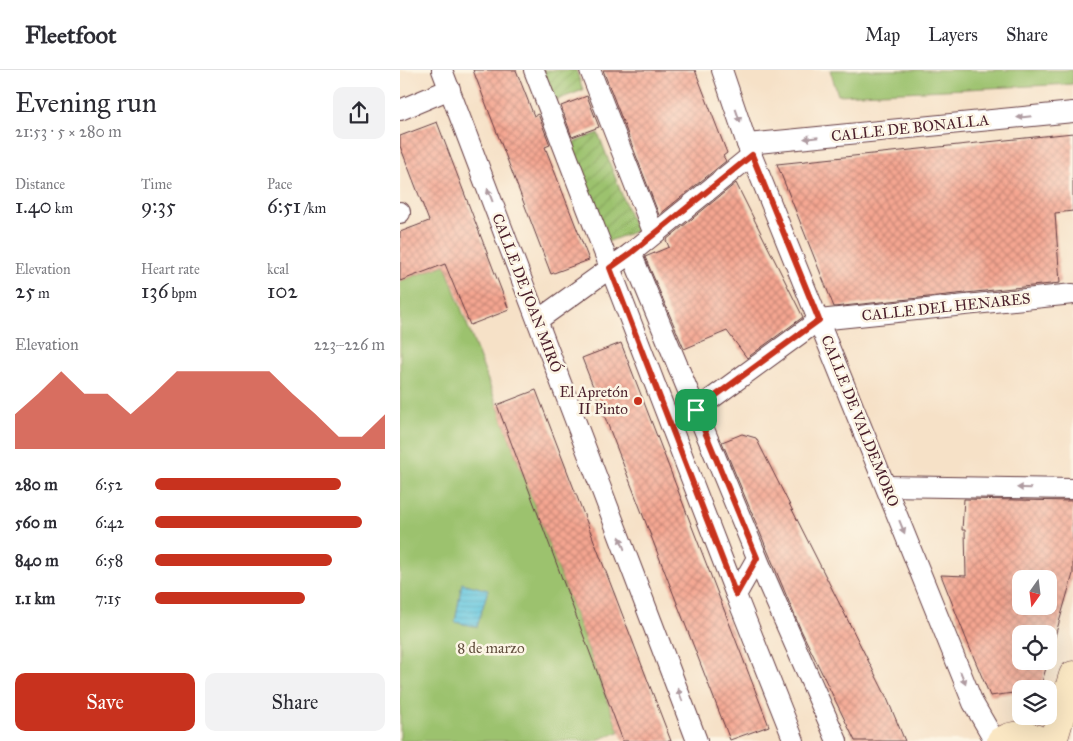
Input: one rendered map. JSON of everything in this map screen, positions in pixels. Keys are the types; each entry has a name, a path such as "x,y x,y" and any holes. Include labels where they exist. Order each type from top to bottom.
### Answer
{"street":[{"name":"CALLE DE JOAN MIRÓ","path":"442,70 697,741"},
{"path":"534,70 794,741"},
{"path":"590,70 654,234"},
{"name":"CALLE DE VALDEMORO","path":"722,70 750,150 973,703 994,741"},
{"path":"400,110 450,89"},
{"name":"CALLE DE BONALLA","path":"750,150 1073,112"},
{"path":"538,320 631,253 750,150"},
{"path":"631,253 757,558 837,741"},
{"name":"CALLE DEL HENARES","path":"819,320 1073,294"},
{"path":"696,410 819,320"},
{"path":"886,486 1073,489"},
{"path":"736,595 757,558"},
{"path":"1053,741 1073,675"},
{"path":"1001,741 1020,734 1029,735 1042,741"}],"green space":[{"path":"542,70 576,70 583,90 554,101"},
{"path":"830,70 1073,70 1073,84 838,95"},
{"path":"598,133 636,231 607,242 570,144"},
{"name":"8 de marzo","path":"445,265 619,732 594,741 400,741 400,281"}],"water":[{"path":"462,583 488,590 477,627 455,622"}],"building":[{"path":"473,70 516,70 534,116 538,114 550,145 545,147 589,260 551,274"},
{"path":"603,70 695,70 727,153 723,156 726,161 659,215"},
{"path":"587,96 599,127 572,137 561,106"},
{"path":"437,122 509,310 470,325 445,264 400,281 400,232 429,221 400,146 400,136"},
{"path":"1073,133 1073,211 1055,213 1060,283 834,307 777,164"},
{"path":"736,183 803,317 747,358 727,331 684,349 645,257 669,247 666,240"},
{"path":"621,343 769,726 730,740 582,358"},
{"path":"536,390 671,741 623,741 497,405"},
{"path":"742,434 756,438 886,696 905,741 855,741 800,628 722,442"},
{"path":"964,499 1073,501 1073,574 1057,629 1057,625 1012,625 1012,670 1045,670 1043,680 1012,680 1012,693 990,696 941,575 966,576 965,530 962,530"}],"place":[{"name":"El Apretón II Pinto","path":"638,401"}],"route":[{"path":"752,155 819,320 696,410 757,558 736,595 610,268 752,155"}]}
